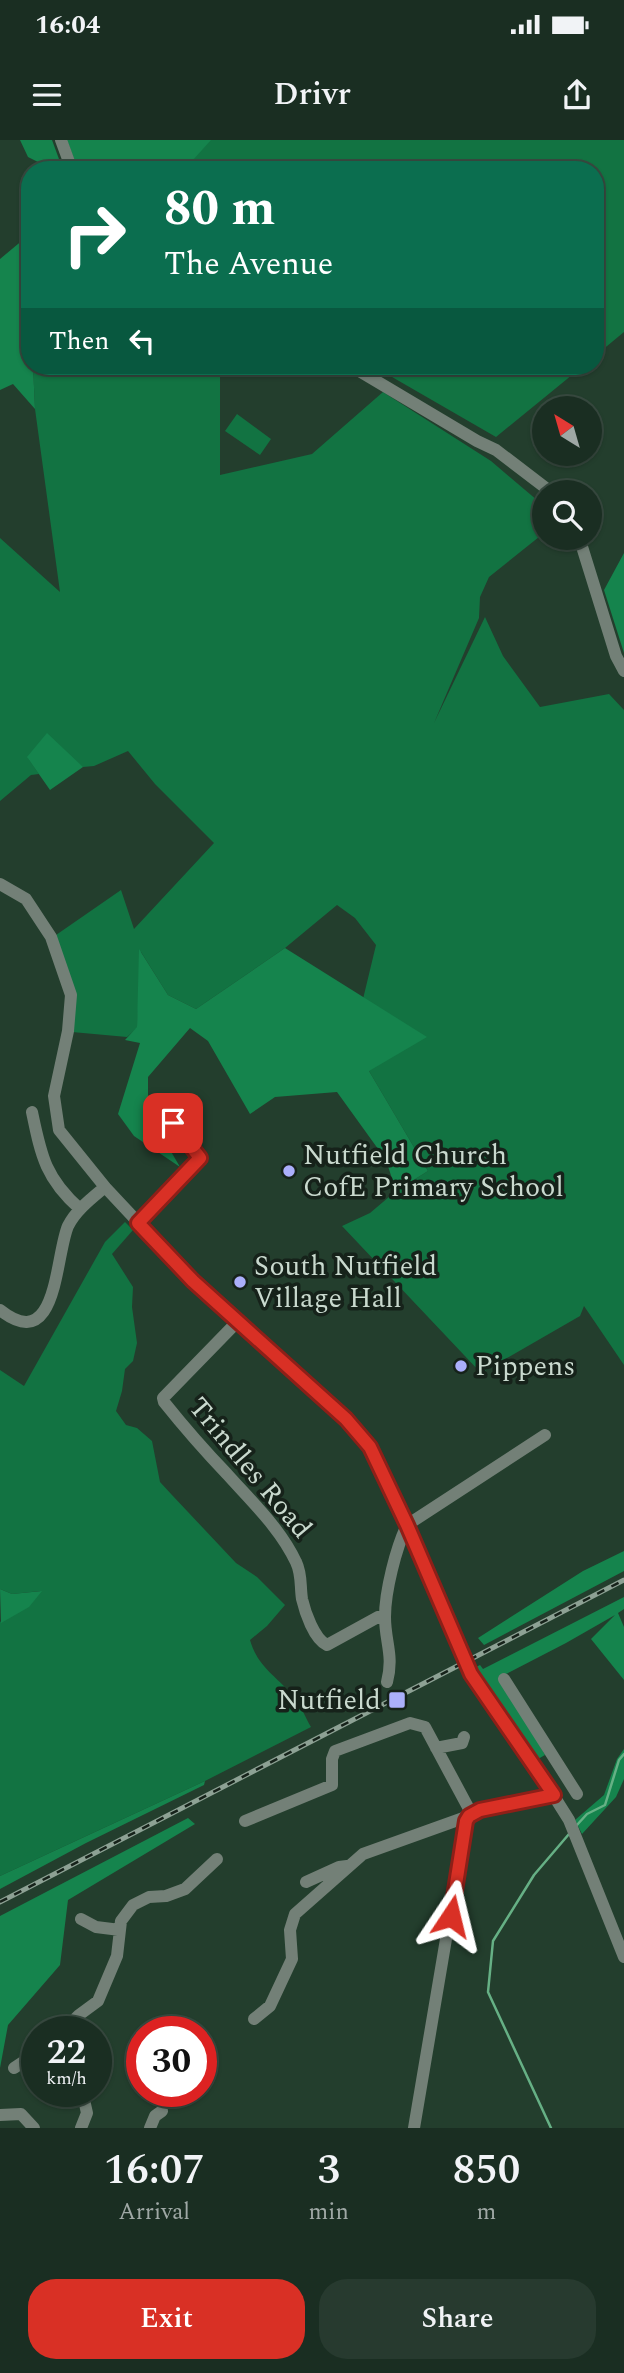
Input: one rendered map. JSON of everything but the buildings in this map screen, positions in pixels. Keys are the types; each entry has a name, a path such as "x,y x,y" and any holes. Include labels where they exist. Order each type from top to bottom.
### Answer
{"street":[{"path":"61,140 69,161"},
{"path":"366,375 496,450 535,480"},
{"path":"583,550 615,656 624,671"},
{"path":"0,884 26,899 51,937 71,995 68,1031 54,1096 59,1130 105,1187 193,1281 346,1419 370,1447 471,1674 569,1819 624,1957"},
{"path":"32,1112 48,1171 80,1209"},
{"path":"138,1223 200,1158 166,1115"},
{"path":"0,1310 21,1321 37,1318 46,1311 67,1230 80,1209 105,1187"},
{"name":"Trindles Road","path":"238,1321 163,1398 164,1402 267,1517 284,1541 297,1564 305,1608 321,1642 327,1644 385,1616"},
{"path":"387,1682 392,1664 385,1616 394,1564 407,1525 545,1436"},
{"path":"504,1679 577,1794"},
{"path":"245,1821 332,1785 332,1759 335,1751 410,1723 425,1727 469,1809 469,1816 414,2128"},
{"path":"436,1748 462,1743 464,1737"},
{"path":"535,1766 555,1759"},
{"path":"254,2019 270,2006 292,1959 290,1930 295,1914 363,1854 480,1810 554,1795"},
{"path":"78,2016 98,2001 117,1956 121,1921 133,1905 149,1896 166,1896 185,1889 217,1860"},
{"path":"306,1882 339,1867 351,1866"},
{"path":"80,1919 96,1927 120,1930"},
{"path":"81,2128 88,2113 86,2107"},
{"path":"150,2128 155,2116 162,2111"},
{"path":"0,2115 21,2114 34,2128"}],"green space":[{"path":"20,140 52,140 60,161 36,161 28,157"},
{"path":"67,140 211,140 192,161 75,161"},
{"path":"210,140 624,140 624,332 604,349 604,161 191,161"},
{"path":"21,242 21,375 33,375 35,409 13,384 0,390 0,259"},
{"path":"33,375 220,375 220,475 312,454 383,392 491,461 532,496 532,543 489,577 480,597 479,618 434,723 485,617 503,656 540,707 609,694 624,710 624,1365 584,1306 580,1316 481,1373 342,1226 370,1213 396,1191 428,1171 369,1071 363,999 376,945 355,918 337,905 285,948 196,1009 168,995 141,952 137,1028 127,1037 72,1032 56,935 121,890 134,929 214,843 155,784 128,751 94,766 83,767 28,758 39,774 31,775 0,801 0,538 60,592 35,409"},
{"path":"389,375 572,375 546,396 532,396 532,408 496,437"},
{"path":"237,414 271,439 260,455 225,431"},
{"path":"624,553 624,653 604,590"},
{"path":"47,733 83,767 50,790 27,757"},
{"path":"285,948 427,1037 369,1071 428,1171 396,1191 386,1160 337,1092 275,1097 250,1114 208,1041 190,1028 148,1077 148,1112 180,1167 134,1136 118,1114 140,1043 125,1040 137,1027 139,949 168,995 196,1009"},
{"path":"125,1222 133,1230 112,1254 133,1287 132,1307 137,1343 133,1361 125,1369 116,1411 126,1425 137,1428 152,1441 160,1482 236,1563 257,1577 285,1605 267,1626 250,1640 258,1658 296,1700 311,1727 205,1781 0,1876 0,1622 41,1591 12,1594 0,1589 0,1370 24,1386 105,1242"},
{"path":"624,1551 624,1571 484,1645 478,1638 583,1571"},
{"path":"0,1589 12,1594 42,1591 29,1607 1,1623"},
{"path":"624,1597 624,1609 618,1613 624,1627 624,1680 591,1639 615,1615 502,1676 545,1755 538,1759 472,1669 480,1665 483,1669"},
{"path":"624,1749 624,1779 616,1797 582,1834 575,1820 604,1795 617,1759"},
{"path":"205,1781 204,1785 0,1889 0,1876"},
{"path":"188,1818 195,1824 68,1900 60,1965 8,2025 0,2068 0,1916"}],"waterway":[{"path":"576,1826 587,1814 605,1805 619,1760 624,1754"},
{"path":"551,2128 488,1992 493,1941 534,1875 569,1834"}],"railway":[{"path":"0,1902 624,1580"}],"place":[{"name":"Nutfield Church CofE Primary School","path":"289,1171"},
{"name":"South Nutfield Village Hall","path":"240,1282"},
{"name":"Pippens","path":"461,1366"},
{"name":"Nutfield","path":"397,1700"}],"route":[{"path":"173,1123 200,1158 138,1223 193,1281 346,1419 370,1447 471,1674 554,1795 480,1810 469,1816 451,1916"}]}
